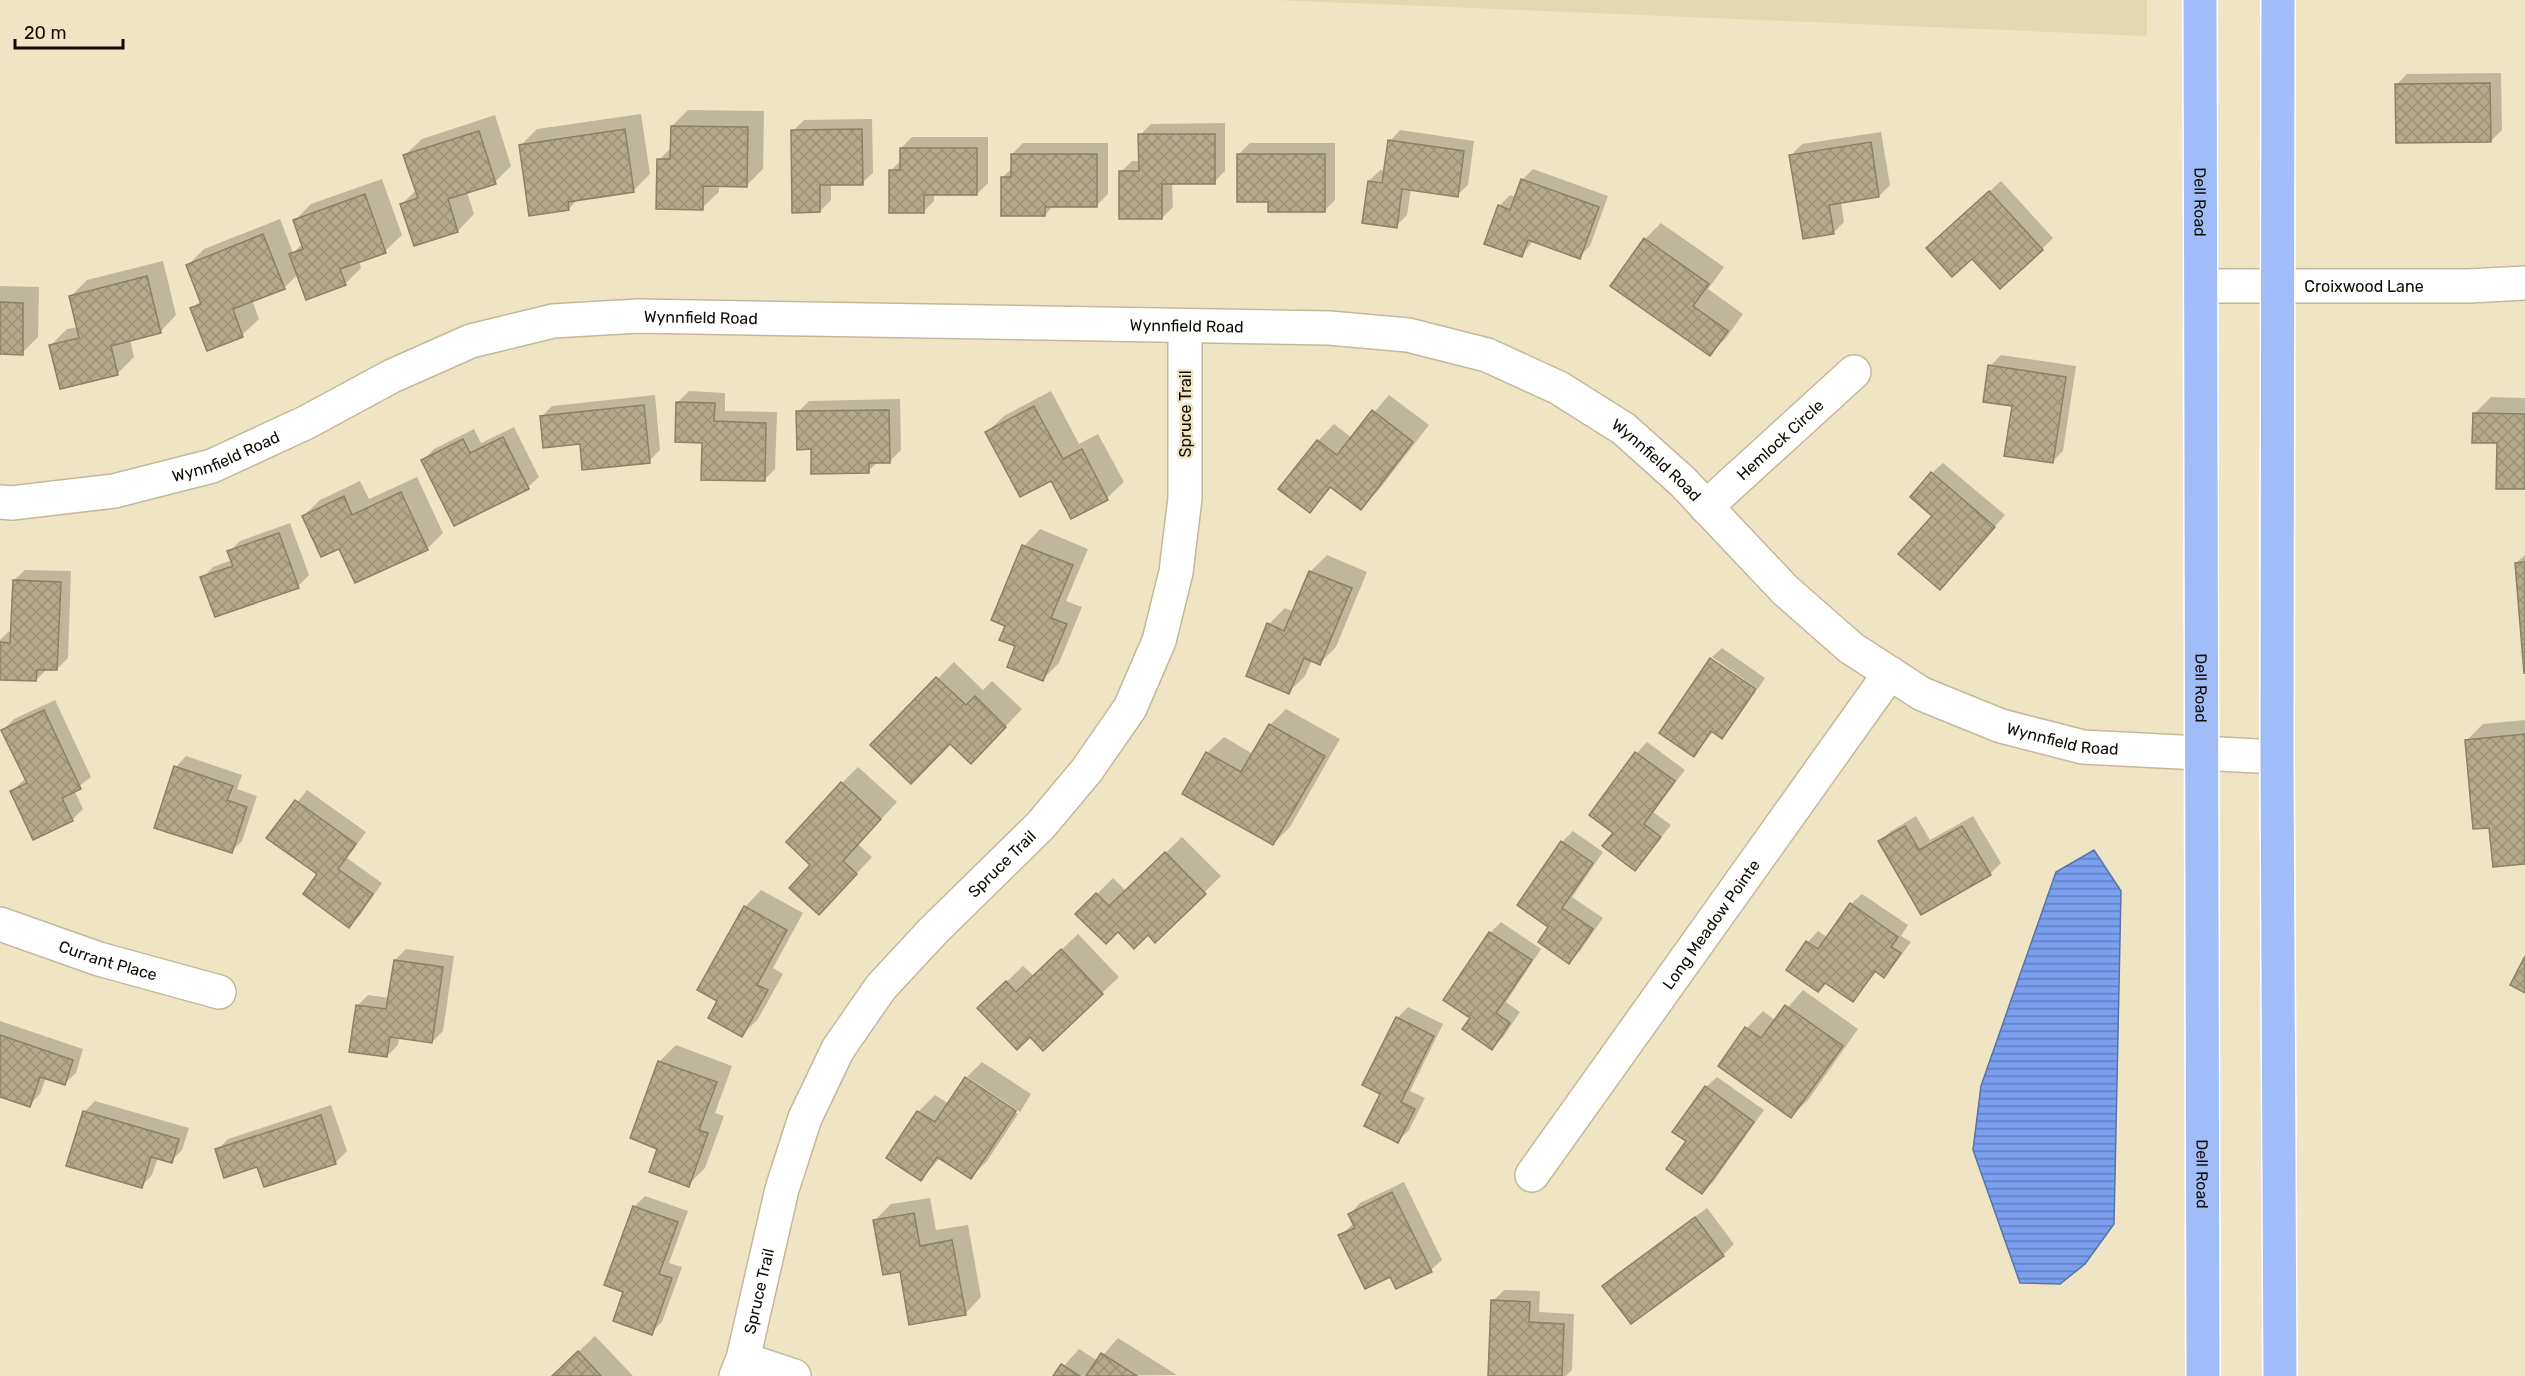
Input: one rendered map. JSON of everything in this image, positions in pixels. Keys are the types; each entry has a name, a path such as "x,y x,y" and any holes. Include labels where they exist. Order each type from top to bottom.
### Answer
{"main road":[{"name":"Dell Road","path":"2200,0 2203,1376"},
{"path":"2278,0 2277,757 2280,1376"}],"street":[{"name":"Croixwood Lane","path":"2202,286 2469,286 2525,283"},
{"name":"Wynnfield Road","path":"0,502 114,491 212,466 307,422 392,376 471,341 553,321 638,316 1329,328 1408,335 1487,355 1559,388 1624,429 1683,482 1785,590 1851,648 1922,694 2001,726 2083,747 2277,757"},
{"name":"Spruce Trail","path":"740,1368 782,1189 805,1118 838,1049 880,987 933,931 1041,825 1087,770 1130,708 1159,641 1176,572 1185,498 1185,326"},
{"name":"Hemlock Circle","path":"1706,507 1854,372"},
{"name":"Long Meadow Pointe","path":"1532,1175 1890,673"},
{"name":"Currant Place","path":"0,924 99,959 219,992"},
{"path":"740,1368 794,1376"}],"shaded area":[{"path":"1275,0 2147,0 2147,36"}],"water":[{"path":"2094,850 2121,891 2114,1224 2085,1264 2060,1284 2020,1283 1973,1150 1981,1086 2056,872"}],"building":[{"path":"2490,83 2491,142 2396,143 2395,84"},
{"path":"671,126 748,127 747,187 703,186 703,210 656,209 657,159 670,159"},
{"path":"625,129 634,192 568,202 569,210 529,216 519,145"},
{"path":"862,129 863,185 820,185 820,212 792,213 791,130"},
{"path":"479,131 496,184 448,199 458,232 414,246 400,204 418,198 403,155"},
{"path":"1138,134 1215,134 1215,184 1162,184 1162,219 1119,219 1119,171 1139,171"},
{"path":"1388,140 1464,151 1458,197 1402,189 1397,228 1362,223 1368,181 1382,183"},
{"path":"1871,142 1879,197 1829,205 1834,234 1803,239 1789,155"},
{"path":"900,148 977,148 977,195 924,195 924,213 889,213 889,170 900,170"},
{"path":"1011,154 1097,154 1097,207 1045,207 1045,216 1001,216 1001,177 1011,177"},
{"path":"1237,154 1325,154 1325,212 1268,212 1268,202 1237,202"},
{"path":"1521,179 1599,207 1580,259 1528,240 1522,257 1484,244 1498,205 1510,210"},
{"path":"1989,191 2043,250 2000,289 1972,259 1952,277 1926,248"},
{"path":"365,194 386,253 340,269 346,285 306,300 289,254 303,249 293,220"},
{"path":"263,234 285,289 233,309 243,337 207,351 190,308 201,304 186,265"},
{"path":"1644,238 1709,284 1693,306 1728,331 1710,356 1610,286"},
{"path":"147,276 161,333 111,346 118,375 60,389 49,345 79,338 69,296"},
{"path":"0,302 23,303 23,355 0,354"},
{"path":"1988,365 2066,377 2053,463 2004,456 2012,406 1983,402"},
{"path":"676,402 715,403 714,421 766,423 765,481 701,480 702,443 675,442"},
{"path":"644,405 650,463 582,470 580,444 543,448 540,416"},
{"path":"1034,406 1063,459 1082,449 1108,500 1071,519 1051,481 1020,497 985,432"},
{"path":"889,410 890,463 869,463 869,473 811,474 811,449 797,450 796,411"},
{"path":"1372,410 1413,442 1361,510 1330,487 1310,513 1278,489 1317,440 1337,455"},
{"path":"2473,413 2525,414 2525,489 2496,489 2497,443 2472,443"},
{"path":"503,437 529,489 454,526 421,460 463,439 470,453"},
{"path":"1931,472 1995,527 1940,590 1898,554 1932,516 1910,497"},
{"path":"401,492 428,550 355,583 339,549 321,557 302,516 344,496 352,515"},
{"path":"279,533 299,588 215,617 200,577 233,566 227,551"},
{"path":"1022,545 1073,565 1051,618 1067,624 1043,681 1007,667 1015,646 999,640 1005,626 991,620"},
{"path":"2525,562 2525,673 2524,673 2515,563"},
{"path":"1309,571 1352,588 1320,665 1304,658 1289,694 1246,676 1267,623 1284,631"},
{"path":"13,580 61,582 57,670 37,670 36,681 0,680 0,642 10,643"},
{"path":"1710,658 1756,689 1722,739 1711,731 1694,757 1659,733"},
{"path":"936,677 966,705 975,696 1006,727 971,764 950,744 911,784 870,745"},
{"path":"44,710 81,789 62,798 73,821 33,840 10,791 27,783 1,730"},
{"path":"1269,724 1325,756 1273,845 1182,794 1206,752 1241,772"},
{"path":"2525,734 2525,864 2493,867 2489,828 2473,829 2465,740"},
{"path":"1635,752 1675,781 1644,824 1661,837 1635,871 1602,846 1613,833 1589,815"},
{"path":"174,766 233,786 227,800 247,807 232,853 154,828"},
{"path":"841,782 881,819 843,861 857,874 819,915 789,888 810,865 786,842"},
{"path":"295,800 356,844 338,869 373,894 349,928 303,894 317,874 266,838"},
{"path":"1905,826 1919,850 1962,826 1991,875 1921,915 1878,841"},
{"path":"1561,841 1593,863 1562,908 1593,929 1569,964 1538,942 1548,927 1517,905"},
{"path":"1165,852 1206,894 1155,943 1148,935 1134,949 1118,932 1106,944 1075,914 1096,893 1109,906"},
{"path":"1850,903 1898,937 1891,947 1901,953 1884,978 1875,971 1853,1002 1825,983 1818,992 1786,970 1806,941 1818,949"},
{"path":"744,906 787,930 757,985 768,990 742,1037 708,1018 717,1001 697,990"},
{"path":"1489,932 1532,960 1496,1013 1510,1023 1492,1050 1462,1029 1470,1018 1443,1000"},
{"path":"1061,949 1103,994 1043,1051 1030,1037 1017,1050 977,1008 1006,981 1016,992"},
{"path":"2525,956 2525,993 2510,985"},
{"path":"394,960 443,967 432,1043 390,1037 387,1057 349,1052 356,1005 386,1009"},
{"path":"1785,1005 1843,1046 1791,1118 1718,1066 1745,1027 1761,1038"},
{"path":"1396,1017 1434,1036 1401,1102 1415,1109 1398,1143 1364,1126 1380,1094 1362,1085"},
{"path":"0,1035 73,1060 65,1085 40,1077 30,1107 0,1097"},
{"path":"658,1061 717,1082 699,1130 708,1133 689,1187 649,1172 657,1149 630,1138"},
{"path":"965,1077 1016,1111 971,1179 937,1157 921,1181 886,1158 917,1111 935,1122"},
{"path":"1705,1086 1754,1122 1702,1194 1666,1169 1686,1141 1672,1132"},
{"path":"83,1111 179,1139 172,1163 151,1157 142,1188 66,1166"},
{"path":"321,1115 336,1164 264,1187 257,1167 224,1178 215,1149"},
{"path":"1392,1192 1432,1272 1396,1289 1390,1277 1365,1289 1338,1235 1355,1228 1348,1214"},
{"path":"633,1206 678,1222 659,1274 672,1278 652,1335 613,1321 623,1292 604,1285"},
{"path":"914,1213 920,1246 952,1240 966,1315 909,1325 900,1272 883,1275 873,1220"},
{"path":"1695,1217 1724,1256 1631,1324 1602,1286"},
{"path":"1491,1300 1530,1302 1529,1322 1564,1324 1562,1376 1488,1376"},
{"path":"578,1351 601,1376 552,1376"},
{"path":"1101,1353 1137,1376 1086,1376"},
{"path":"1061,1364 1080,1376 1053,1376"}]}
